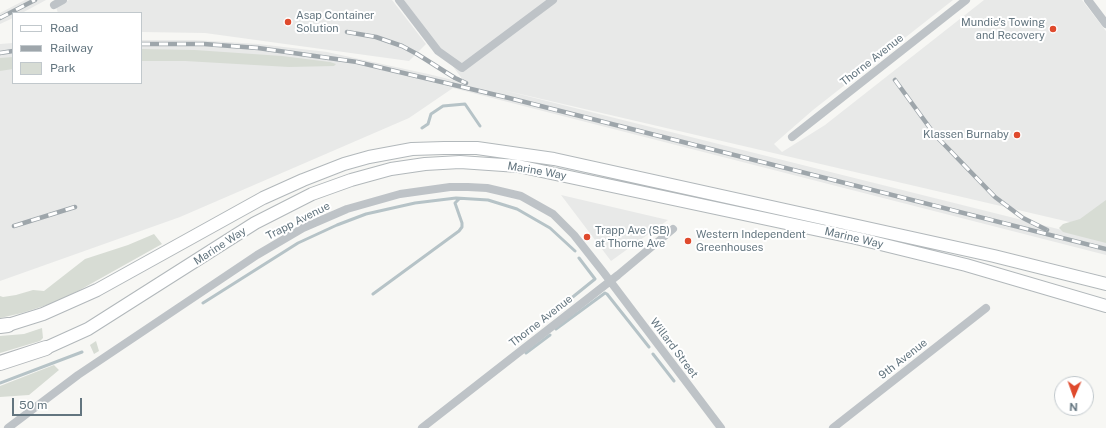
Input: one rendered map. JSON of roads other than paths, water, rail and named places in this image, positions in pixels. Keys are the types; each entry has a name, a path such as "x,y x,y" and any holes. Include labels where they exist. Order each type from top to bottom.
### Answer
{"highway":[{"path":"0,363 46,348"}],"main road":[{"name":"Marine Way","path":"3,325 43,314 97,290 263,198 303,180 344,164 369,157 412,149 477,148 554,159 994,256 1106,284"},
{"name":"Marine Way","path":"0,359 46,348 88,329 255,223 312,194 351,180 391,169 425,164 460,162 518,166 856,238 966,265 1106,306"}],"street":[{"path":"54,5 63,0"},
{"path":"398,0 438,51 462,68 553,0"},
{"name":"Thorne Avenue","path":"792,137 966,0"},
{"path":"1088,0 1106,24"},
{"name":"Trapp Avenue","path":"11,427 78,374 257,255 303,228 342,211 400,194 444,188 468,187 487,188 521,196 537,204 558,219 574,235 610,281"},
{"name":"Thorne Avenue","path":"422,428 610,281 673,229"},
{"name":"Willard Street","path":"610,281 721,428"},
{"name":"9th Avenue","path":"833,428 986,308"}],"waterway":[{"path":"422,128 428,124 431,114 443,106 465,104 480,126"},
{"path":"203,303 298,243 337,225 366,214 415,203 456,198 488,200 517,209 550,228 575,251"},
{"path":"373,294 459,231 462,227 462,223 455,203 459,199"},
{"path":"569,300 595,279 579,258"},
{"path":"556,329 605,293 649,347"},
{"path":"526,353 550,335"},
{"path":"0,383 82,352"},
{"path":"653,354 674,381"}],"railway":[{"path":"0,18 35,0"},
{"path":"347,32 376,37 402,46 466,83"},
{"path":"142,44 204,44 258,48 357,62 509,98 1106,249"},
{"path":"0,53 12,51"},
{"path":"895,80 935,135 995,197 1023,218 1047,230"},
{"path":"14,226 75,207"}],"place":[{"name":"Asap Container Solution","path":"288,22"},
{"name":"Mundie's Towing and Recovery","path":"1053,29"},
{"name":"Klassen Burnaby","path":"1017,135"},
{"name":"Trapp Ave (SB) at Thorne Ave","path":"587,237"},
{"name":"Western Independent Greenhouses","path":"688,241"}]}
